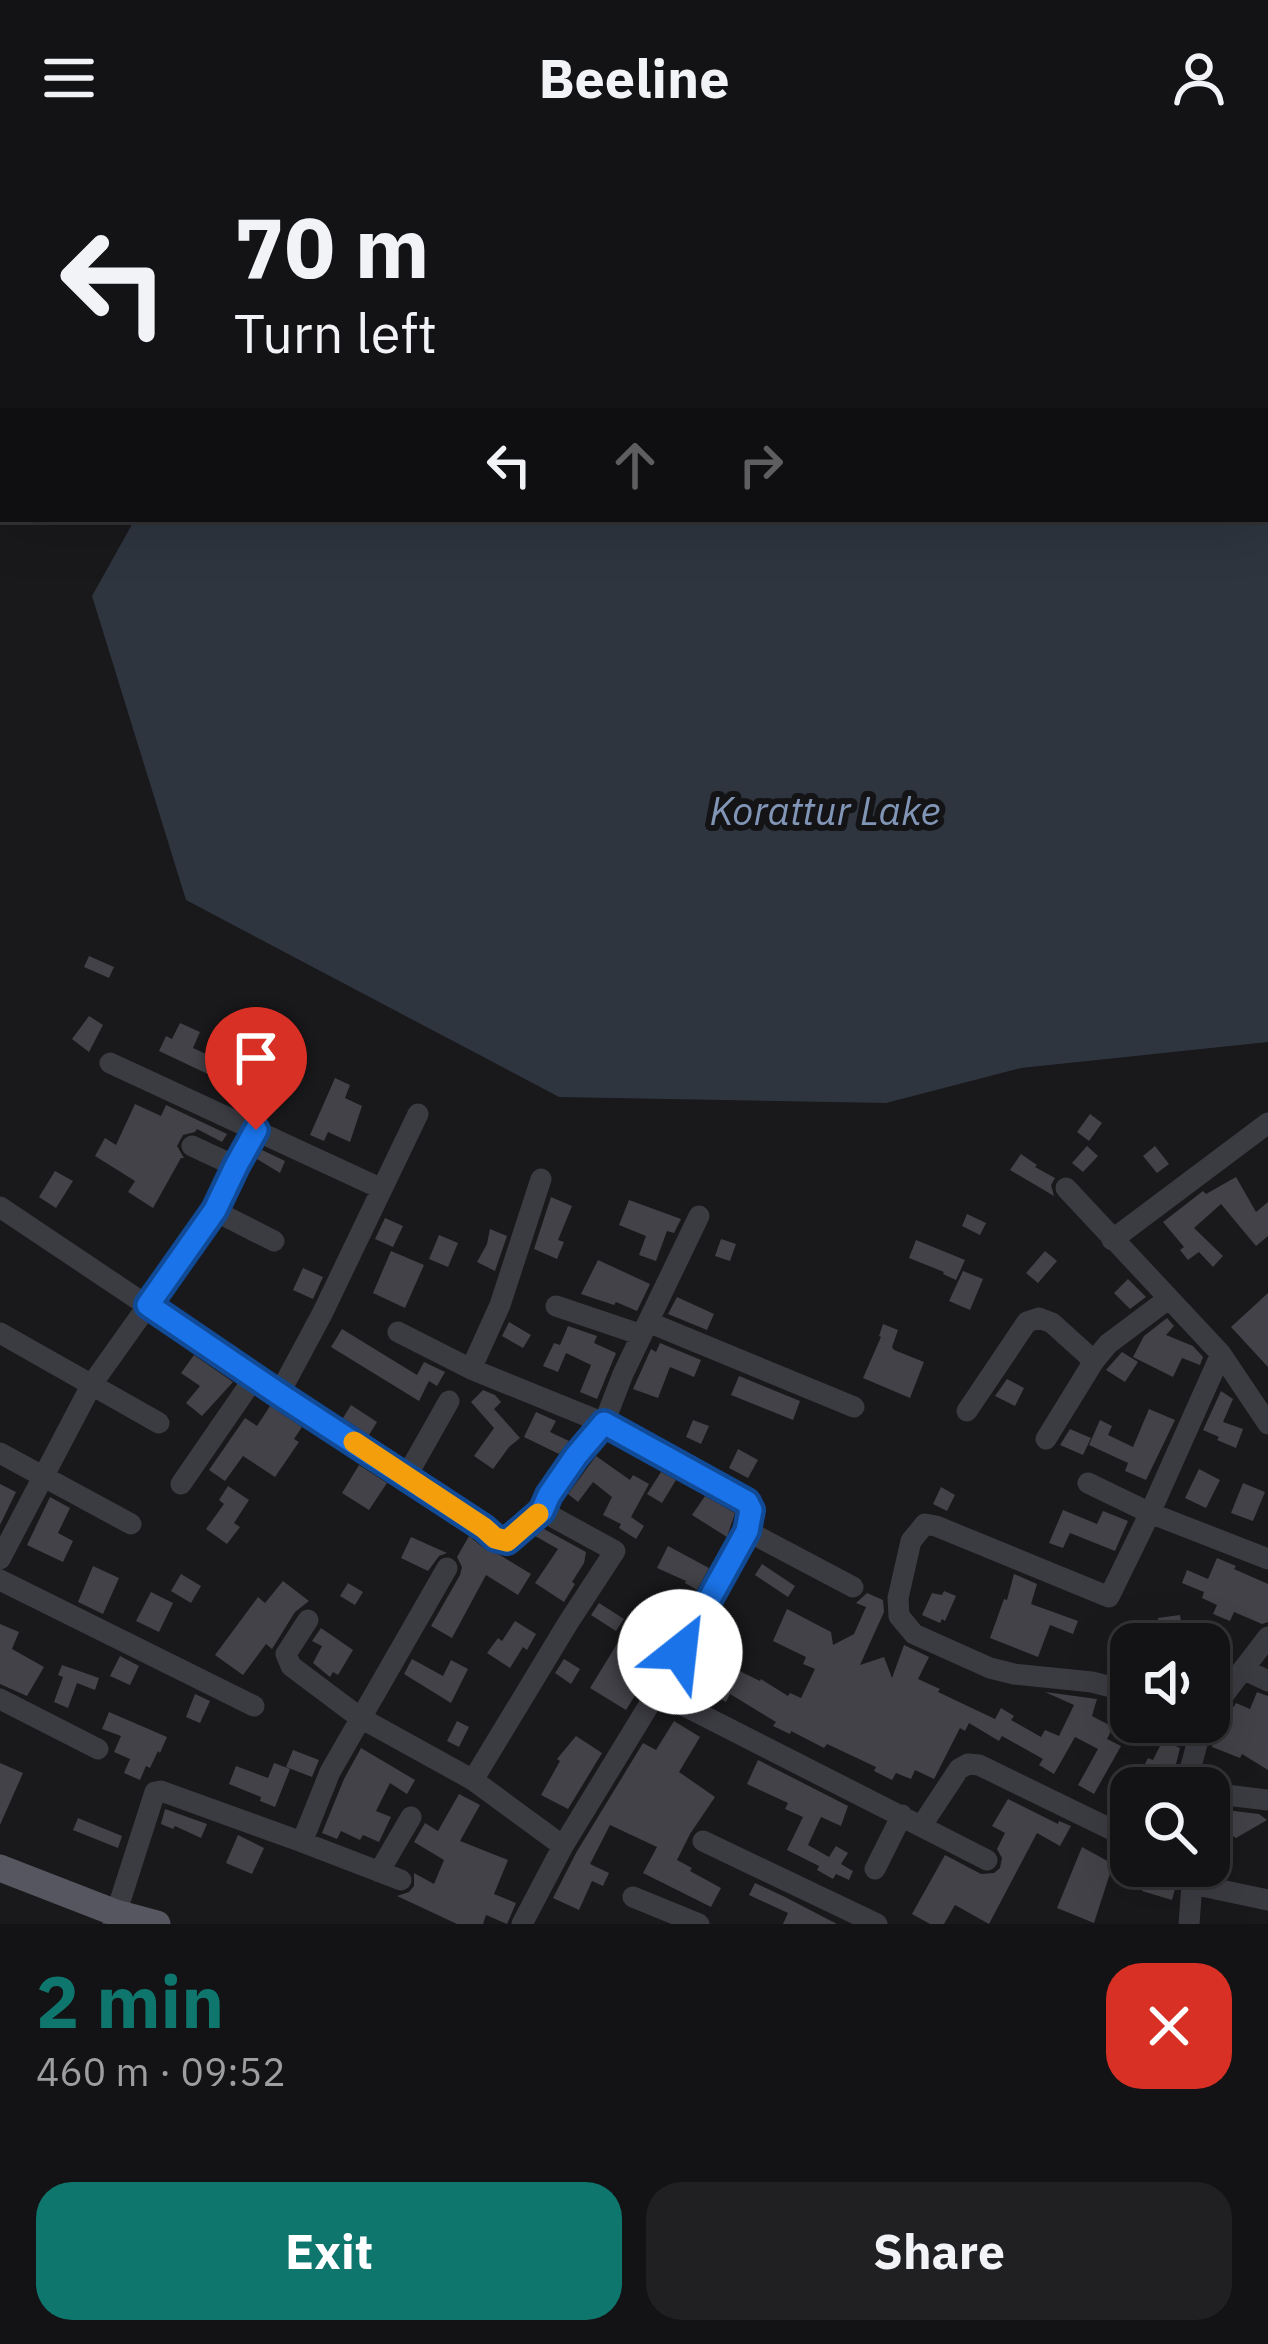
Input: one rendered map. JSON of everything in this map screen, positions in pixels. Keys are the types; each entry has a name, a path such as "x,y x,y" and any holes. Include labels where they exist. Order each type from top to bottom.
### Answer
{"main road":[{"path":"0,1868 115,1919 157,1924"}],"street":[{"path":"110,1063 382,1189"},
{"path":"279,1394 418,1114"},
{"path":"1112,1240 1268,1123"},
{"path":"0,1559 92,1384 215,1210 256,1130"},
{"path":"192,1146 236,1166"},
{"path":"471,1369 500,1305 541,1179"},
{"path":"1066,1188 1221,1354 1268,1424"},
{"path":"0,1207 495,1538 507,1541 542,1511 576,1456 604,1423 699,1216"},
{"path":"215,1210 274,1241"},
{"path":"1046,1439 1094,1360 1168,1299"},
{"path":"556,1306 645,1329 854,1407"},
{"path":"967,1412 1027,1322 1040,1318 1052,1323 1094,1360"},
{"path":"398,1332 471,1369 604,1423 747,1502 751,1510 747,1531 522,1924"},
{"path":"0,1333 159,1423"},
{"path":"1110,1686 990,1668 914,1634 899,1616 898,1598 911,1540 926,1524 936,1526 1109,1597 1221,1354"},
{"path":"181,1484 254,1378"},
{"path":"406,1477 449,1401"},
{"path":"0,1453 130,1524"},
{"path":"1088,1483 1268,1559"},
{"path":"473,1780 615,1551 542,1511"},
{"path":"747,1531 853,1587"},
{"path":"302,1842 330,1772 446,1568"},
{"path":"0,1580 254,1706"},
{"path":"308,1620 286,1654 291,1666 359,1718 473,1780 563,1846"},
{"path":"1230,1686 1268,1637"},
{"path":"1243,1669 1268,1681"},
{"path":"657,1692 987,1860"},
{"path":"0,1699 98,1749"},
{"path":"875,1869 912,1820 968,1765 979,1765 1110,1829"},
{"path":"115,1919 158,1790 401,1880"},
{"path":"1230,1795 1268,1801"},
{"path":"379,1872 411,1817"},
{"path":"703,1841 877,1924"},
{"path":"1188,1887 1189,1924"},
{"path":"1226,1887 1268,1900"},
{"path":"633,1897 694,1923"}],"water":[{"name":"Korattur Lake","path":"133,522 1268,522 1268,1042 1021,1068 886,1103 559,1097 186,900 92,596"}],"building":[{"path":"89,956 114,967 109,978 84,967"},
{"path":"89,1016 103,1025 89,1052 72,1039"},
{"path":"180,1023 200,1032 193,1048 237,1068 242,1055 262,1063 257,1076 276,1084 271,1095 250,1086 244,1099 226,1091 229,1084 159,1051"},
{"path":"335,1078 350,1085 345,1098 362,1106 350,1142 328,1132 324,1141 310,1135"},
{"path":"135,1104 161,1116 166,1105 227,1134 222,1142 197,1129 183,1135 177,1146 184,1158 153,1208 128,1192 135,1181 95,1156 105,1138 116,1145"},
{"path":"1090,1114 1102,1123 1089,1141 1077,1132"},
{"path":"1087,1146 1098,1156 1083,1172 1072,1163"},
{"path":"1155,1146 1169,1164 1157,1173 1143,1156"},
{"path":"262,1150 285,1161 280,1173 257,1159"},
{"path":"1021,1154 1055,1178 1051,1185 1054,1196 1010,1170"},
{"path":"55,1171 73,1181 56,1208 39,1197"},
{"path":"1236,1177 1256,1212 1268,1202 1268,1236 1256,1246 1221,1204 1194,1228 1223,1256 1213,1267 1199,1252 1188,1260 1180,1250 1184,1247 1163,1222 1203,1191 1206,1194"},
{"path":"551,1197 572,1206 558,1240 564,1242 557,1259 534,1249"},
{"path":"629,1200 681,1219 674,1233 667,1231 656,1261 639,1255 646,1236 619,1225"},
{"path":"967,1214 986,1223 980,1235 962,1226"},
{"path":"385,1218 403,1226 393,1247 375,1239"},
{"path":"490,1229 507,1236 495,1271 477,1262"},
{"path":"439,1235 458,1243 448,1267 429,1259"},
{"path":"721,1239 736,1244 730,1261 715,1256"},
{"path":"916,1240 965,1260 956,1280 909,1258"},
{"path":"391,1251 424,1265 405,1308 373,1293"},
{"path":"1045,1251 1057,1261 1038,1283 1026,1273"},
{"path":"598,1260 650,1284 637,1311 581,1294"},
{"path":"303,1268 323,1277 313,1299 293,1290"},
{"path":"963,1271 983,1279 970,1310 949,1301"},
{"path":"1128,1279 1146,1297 1130,1309 1114,1293"},
{"path":"1268,1293 1268,1367 1231,1327"},
{"path":"677,1297 714,1314 707,1330 668,1314"},
{"path":"1167,1318 1174,1326 1166,1335 1193,1346 1203,1357 1200,1365 1182,1358 1173,1377 1133,1357 1144,1336"},
{"path":"509,1322 531,1335 523,1348 502,1336"},
{"path":"883,1324 898,1330 894,1350 924,1362 910,1398 863,1378"},
{"path":"568,1326 597,1336 594,1343 616,1353 597,1399 580,1392 591,1365 566,1353 558,1372 543,1366"},
{"path":"342,1329 417,1375 424,1362 445,1372 437,1386 429,1381 419,1401 331,1347"},
{"path":"660,1343 701,1360 694,1377 670,1367 658,1398 633,1389 651,1349 656,1352"},
{"path":"1122,1352 1138,1362 1125,1382 1106,1370"},
{"path":"194,1355 233,1382 202,1416 186,1403 200,1386 181,1373"},
{"path":"739,1376 800,1401 793,1420 731,1395"},
{"path":"1007,1379 1024,1388 1015,1406 995,1396"},
{"path":"483,1390 501,1402 494,1409 520,1438 493,1469 474,1456 494,1428 471,1402"},
{"path":"1221,1391 1233,1399 1223,1422 1243,1429 1236,1448 1203,1430"},
{"path":"351,1405 377,1422 369,1435 343,1418"},
{"path":"270,1406 302,1427 294,1439 299,1442 275,1477 243,1456 225,1481 209,1470 245,1418 257,1426"},
{"path":"1149,1409 1175,1420 1146,1480 1125,1471 1128,1463 1089,1445 1100,1420 1112,1426 1108,1435 1133,1447"},
{"path":"536,1412 556,1421 550,1432 569,1441 559,1454 524,1437"},
{"path":"693,1420 709,1426 701,1444 686,1437"},
{"path":"1070,1429 1091,1438 1083,1455 1060,1445"},
{"path":"738,1449 758,1460 748,1478 729,1468"},
{"path":"596,1456 630,1480 633,1475 649,1484 631,1517 644,1526 636,1539 603,1515 612,1497 593,1482 578,1502 568,1494"},
{"path":"359,1465 387,1483 369,1510 342,1493"},
{"path":"1199,1469 1220,1480 1206,1508 1185,1498"},
{"path":"661,1472 676,1480 662,1503 647,1494"},
{"path":"1243,1483 1265,1492 1253,1521 1231,1513"},
{"path":"0,1484 16,1492 0,1525"},
{"path":"228,1486 249,1500 234,1523 240,1527 227,1544 206,1529 224,1504 219,1500"},
{"path":"941,1487 955,1495 947,1511 933,1504"},
{"path":"705,1496 735,1513 727,1537 692,1515"},
{"path":"50,1497 70,1508 58,1533 73,1541 63,1562 27,1545"},
{"path":"1063,1510 1097,1524 1103,1511 1128,1521 1115,1551 1070,1533 1063,1548 1049,1543"},
{"path":"544,1529 586,1552 564,1602 535,1583 558,1549 535,1536"},
{"path":"469,1536 531,1574 518,1595 486,1575 452,1638 431,1626 460,1575 457,1557"},
{"path":"411,1537 447,1553 428,1571 401,1558"},
{"path":"668,1546 709,1568 697,1590 657,1568"},
{"path":"1217,1558 1268,1584 1268,1622 1262,1624 1234,1612 1230,1621 1213,1614 1217,1605 1202,1598 1204,1592 1182,1583 1187,1570 1208,1579"},
{"path":"762,1564 795,1586 788,1597 755,1575"},
{"path":"93,1566 119,1578 103,1614 78,1602"},
{"path":"181,1574 201,1586 191,1603 171,1591"},
{"path":"1014,1574 1037,1584 1031,1604 1078,1621 1073,1634 1050,1625 1038,1657 990,1638"},
{"path":"283,1581 309,1601 295,1612 272,1649 266,1644 243,1675 215,1655 258,1597 265,1603"},
{"path":"348,1583 363,1592 355,1605 340,1596"},
{"path":"944,1591 956,1596 945,1621 922,1615 932,1593 942,1595"},
{"path":"151,1592 173,1603 159,1632 136,1621"},
{"path":"867,1593 883,1600 884,1612 860,1665 884,1657 892,1678 904,1645 929,1657 918,1679 995,1719 1001,1708 1014,1716 1011,1720 1041,1737 1045,1730 1059,1736 1074,1705 1045,1692 1097,1699 1092,1716 1110,1725 1107,1739 1121,1746 1094,1794 1078,1785 1098,1749 1075,1737 1054,1774 1039,1765 1043,1759 969,1723 965,1731 960,1728 934,1779 915,1770 911,1779 896,1773 892,1780 874,1771 876,1767 827,1744 824,1748 773,1726 776,1722 730,1694 726,1702 682,1678 690,1664 713,1677 721,1662 801,1698 815,1669 803,1664 806,1657 773,1641 787,1609 831,1632 833,1645 854,1634 866,1607 856,1603"},
{"path":"599,1603 624,1619 616,1631 591,1615"},
{"path":"1180,1615 1181,1623 1159,1623 1158,1618"},
{"path":"515,1621 536,1634 510,1668 487,1653"},
{"path":"0,1624 19,1632 12,1649 44,1667 27,1696 0,1684"},
{"path":"628,1626 659,1643 642,1673 647,1676 626,1710 590,1688"},
{"path":"321,1628 353,1650 338,1675 333,1672 330,1677 313,1663 322,1646 312,1641"},
{"path":"120,1656 139,1666 130,1685 110,1676"},
{"path":"412,1659 443,1676 451,1660 468,1669 451,1703 404,1674"},
{"path":"564,1659 580,1669 571,1684 555,1673"},
{"path":"62,1665 99,1678 95,1690 77,1683 68,1708 54,1702"},
{"path":"1257,1692 1268,1696 1268,1770 1242,1754 1240,1758 1212,1747 1213,1743 1230,1743 1230,1712 1236,1703 1250,1709"},
{"path":"195,1694 210,1701 200,1723 186,1717"},
{"path":"109,1712 167,1737 140,1780 124,1773 130,1759 114,1752 121,1736 102,1729"},
{"path":"457,1721 469,1727 459,1747 447,1741"},
{"path":"674,1721 700,1737 679,1772 715,1797 677,1860 721,1888 711,1907 643,1873 657,1847 610,1825 590,1864 609,1873 603,1886 592,1881 579,1910 553,1898 643,1743 656,1750"},
{"path":"576,1736 602,1753 568,1809 541,1795 557,1759"},
{"path":"1162,1743 1180,1748 1175,1767 1144,1767 1148,1758 1153,1760"},
{"path":"361,1748 415,1780 407,1794 390,1783 376,1811 391,1817 379,1842 341,1831 337,1839 322,1833"},
{"path":"293,1750 319,1760 312,1777 286,1767"},
{"path":"758,1760 848,1806 841,1826 821,1817 808,1845 829,1857 836,1846 848,1853 841,1864 853,1871 849,1880 836,1874 833,1879 787,1850 803,1817 785,1809 788,1803 747,1784"},
{"path":"0,1763 23,1773 0,1825"},
{"path":"274,1763 290,1769 275,1807 229,1784 236,1766 268,1778"},
{"path":"459,1794 480,1805 460,1841 508,1860 494,1894 516,1903 507,1924 486,1915 483,1924 457,1924 397,1896 414,1886 414,1873 434,1884 444,1860 414,1842 425,1823 438,1831"},
{"path":"1008,1799 1071,1826 1060,1846 1037,1833 989,1924 955,1905 944,1924 930,1924 912,1914 945,1855 981,1874 1000,1868 997,1849 1005,1833 992,1826"},
{"path":"165,1809 207,1824 201,1838 161,1824"},
{"path":"1230,1811 1259,1814 1267,1820 1236,1838 1230,1834"},
{"path":"78,1818 122,1836 118,1848 73,1830"},
{"path":"238,1835 264,1848 252,1874 226,1863"},
{"path":"1082,1847 1110,1862 1094,1923 1057,1908"},
{"path":"755,1883 837,1924 783,1924 788,1913 749,1895"},
{"path":"1143,1887 1175,1887 1172,1900 1142,1891"}],"slow traffic":[{"path":"354,1442 495,1538 507,1541 538,1514"}],"route":[{"path":"256,1130 215,1210 148,1305 495,1538 507,1541 542,1511 576,1456 604,1423 747,1502 751,1510 747,1531 680,1652"}]}
